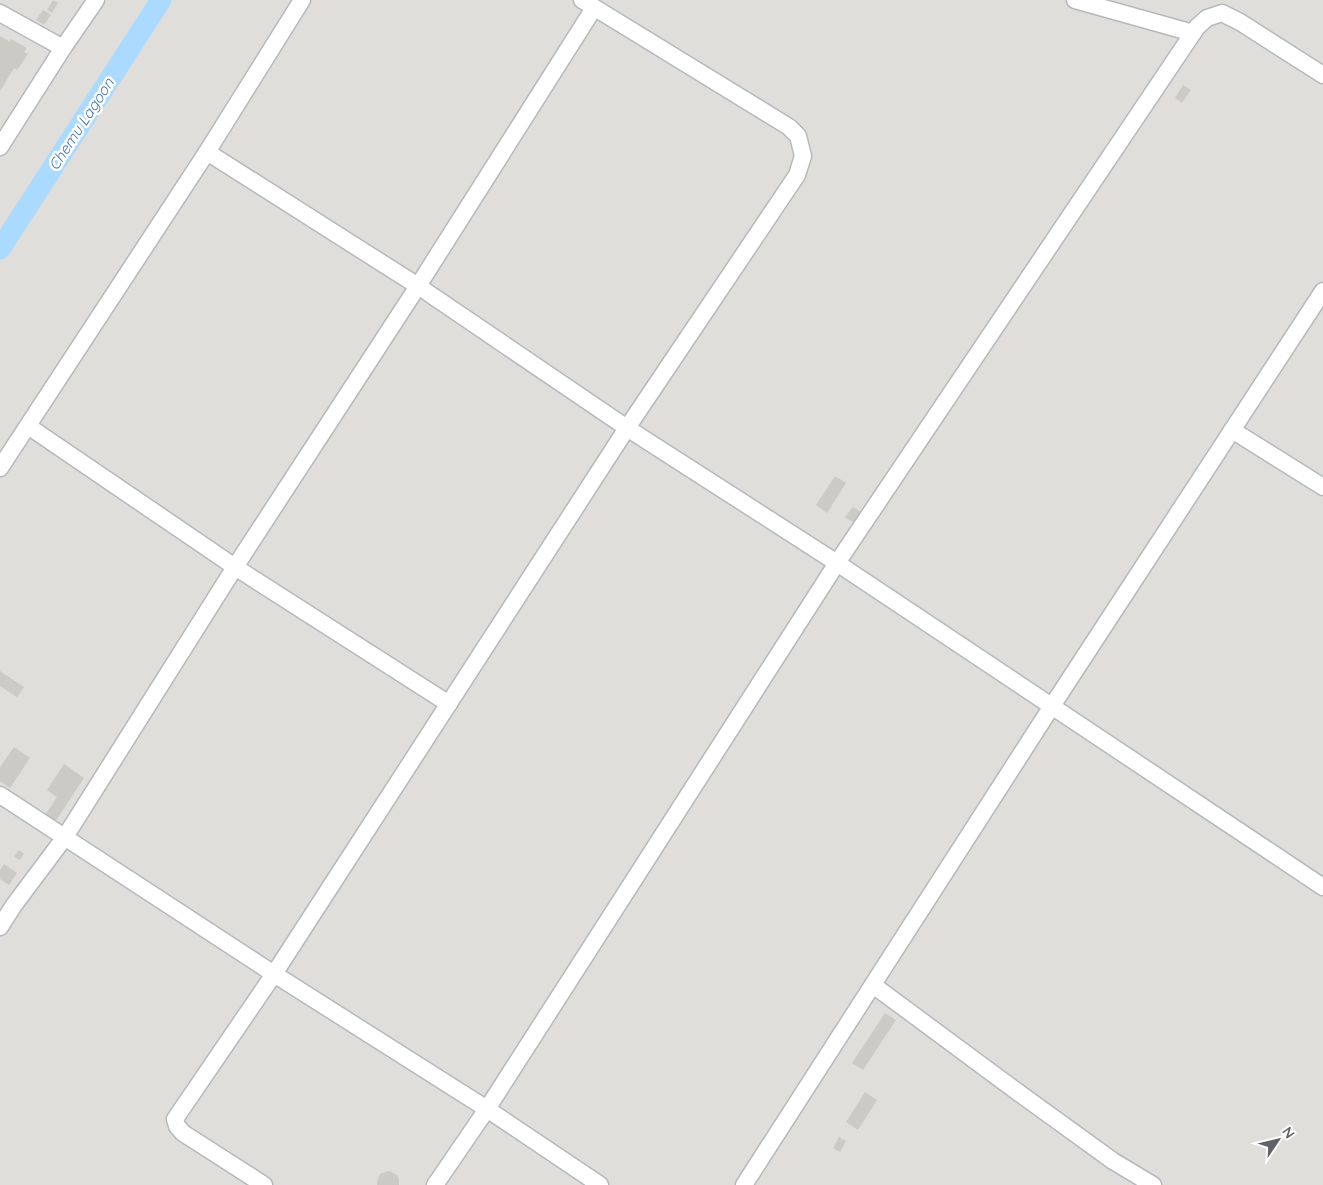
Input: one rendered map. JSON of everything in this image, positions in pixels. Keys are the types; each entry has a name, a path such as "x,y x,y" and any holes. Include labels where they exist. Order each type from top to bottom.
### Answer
{"street":[{"path":"0,147 96,0"},
{"path":"0,468 207,152 302,0"},
{"path":"1075,0 1193,33"},
{"path":"0,927 14,904 65,837 235,567 418,286 588,4 789,127 798,136 803,156 797,175 627,428 274,974 175,1119 177,1126 183,1133 264,1185"},
{"path":"0,12 63,48"},
{"path":"435,1185 487,1109 837,563 1197,27 1207,18 1222,14 1240,22 1323,75"},
{"path":"207,152 418,286 627,428 837,563 1323,886"},
{"path":"744,1185 1052,706 1323,291"},
{"path":"28,426 235,567 449,704"},
{"path":"1232,430 1323,487"},
{"path":"0,795 274,974 487,1109 600,1185"},
{"path":"872,985 1113,1161 1153,1185"}],"shaded area":[{"path":"0,0 1323,0 1323,1185 0,1185"}],"building":[{"path":"53,0 58,3 52,13 47,10"},
{"path":"43,10 51,15 44,25 36,20"},
{"path":"0,36 10,42 11,39 27,48 24,52 28,54 17,70 14,68 0,91"},
{"path":"1183,85 1191,90 1182,103 1175,98"},
{"path":"835,476 846,483 827,513 816,505"},
{"path":"853,507 861,512 853,522 845,517"},
{"path":"0,671 24,687 17,697 0,686"},
{"path":"14,747 30,758 10,788 0,781 0,767"},
{"path":"64,764 84,778 55,822 45,815 57,797 47,790"},
{"path":"19,850 24,854 20,860 14,857"},
{"path":"4,864 17,873 9,885 0,879 0,870"},
{"path":"885,1013 896,1020 863,1070 852,1063"},
{"path":"865,1092 877,1100 858,1130 846,1122"},
{"path":"839,1137 846,1141 840,1152 833,1148"},
{"path":"389,1171 397,1175 399,1185 377,1185 380,1174"}],"waterway":[{"name":"Chemu Lagoon","path":"0,249 161,0"}]}
